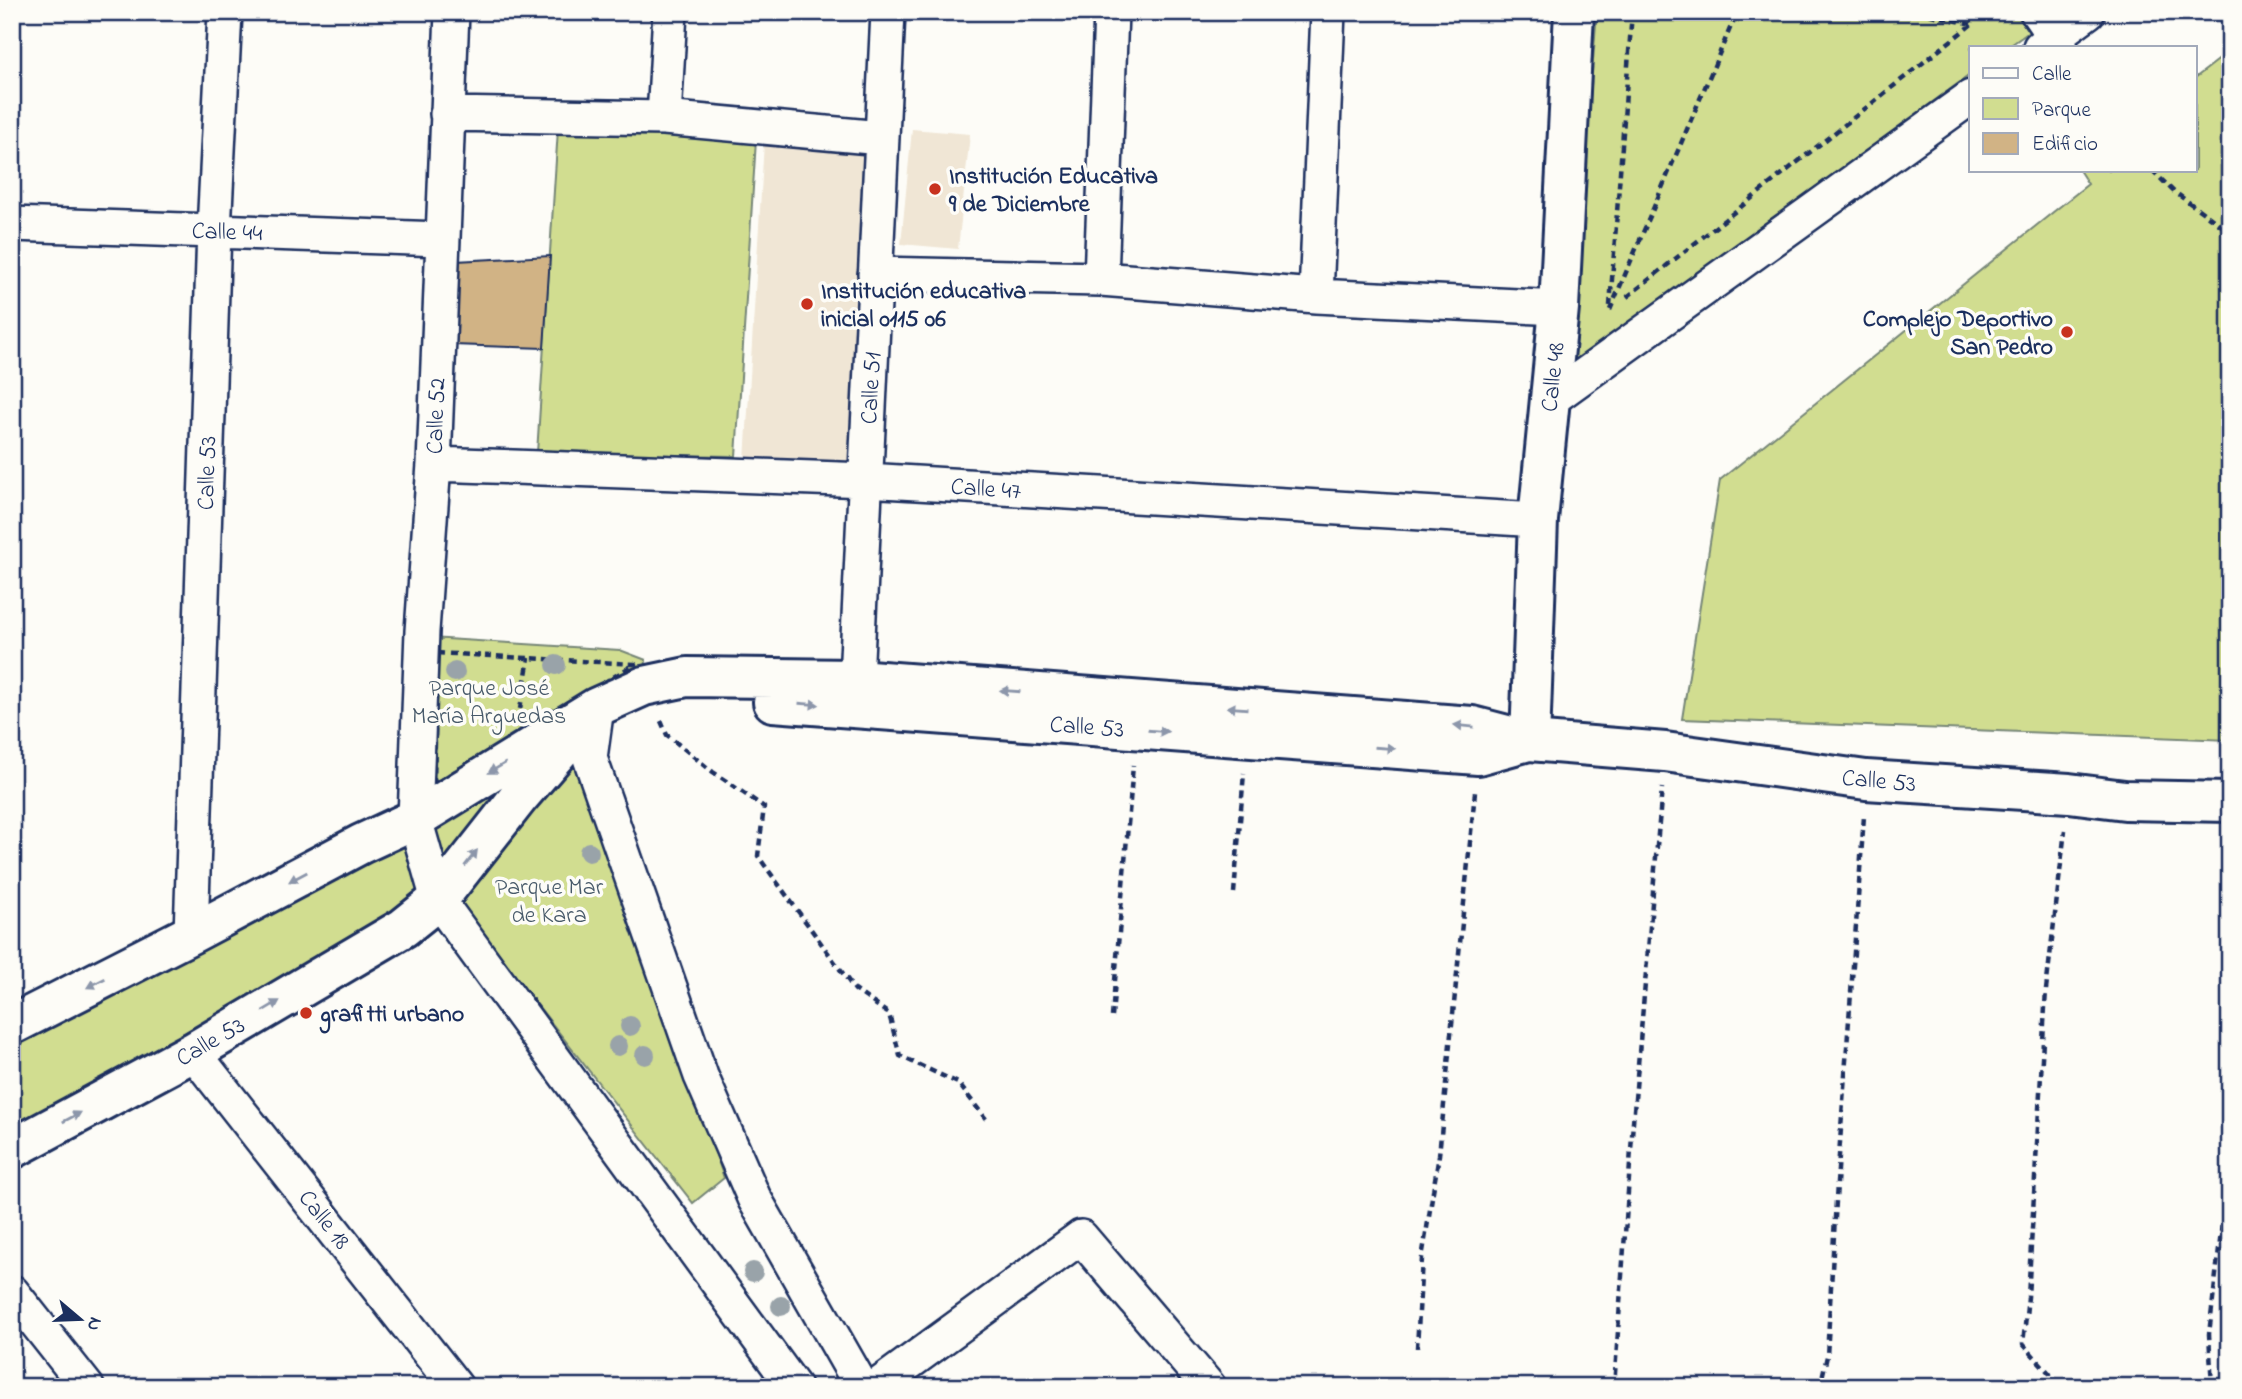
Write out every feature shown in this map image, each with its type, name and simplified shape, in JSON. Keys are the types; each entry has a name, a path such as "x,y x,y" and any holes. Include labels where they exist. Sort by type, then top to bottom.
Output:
{"street":[{"name":"Calle 53","path":"191,934 214,230 225,12"},
{"name":"Calle 52","path":"438,900 415,819 422,631 434,464 452,12"},
{"path":"664,118 670,12"},
{"name":"Calle 51","path":"856,679 888,12"},
{"path":"1101,279 1111,12"},
{"path":"1316,296 1328,12"},
{"name":"Calle 48","path":"1530,741 1538,520 1559,308 1574,12"},
{"path":"2048,36 2088,12"},
{"path":"1550,400 1969,98"},
{"path":"447,114 664,118 881,138"},
{"name":"Calle 44","path":"12,224 442,239"},
{"path":"875,274 1101,279 1316,296 1559,308"},
{"name":"Calle 47","path":"434,464 866,480 1538,520"},
{"name":"Calle 53","path":"12,1026 361,844 415,819 597,707 644,686 687,677 856,679 1472,726 1530,741 1665,752 1866,780 2069,793 2124,800 2230,802"},
{"name":"Calle 53","path":"644,686 696,696 1478,755 1530,741"},
{"name":"Calle 53","path":"12,1149 194,1052 403,928 438,900 519,797 597,707"},
{"path":"597,707 590,758 701,1076 754,1198 862,1387"},
{"path":"438,900 794,1387"},
{"name":"Calle 18","path":"194,1052 456,1387"},
{"path":"876,1387 1081,1237 1209,1387"},
{"path":"12,1292 87,1387"}],"path":[{"path":"1610,310 1632,12"},
{"path":"1610,310 1737,12"},
{"path":"1746,12 1755,12"},
{"path":"1918,12 1972,24"},
{"path":"1963,12 1972,24"},
{"path":"1610,310 1972,24"},
{"path":"2154,172 2172,191 2230,232"},
{"path":"437,653 635,664 515,736 434,784 437,653"},
{"path":"519,710 529,658"},
{"path":"644,686 667,735 713,772 764,807 758,856 855,990 889,1014 900,1056 958,1083 986,1119"},
{"path":"515,736 517,723"},
{"path":"1112,1017 1136,729"},
{"path":"1234,893 1247,738"},
{"path":"1614,1387 1633,1122 1665,752"},
{"path":"1820,1387 1827,1356 1866,780"},
{"path":"2050,1387 2050,1374 2023,1344 2046,990 2069,793"},
{"path":"1417,1348 1422,1258 1439,1155 1471,832"},
{"path":"2212,1387 2209,1334 2230,1156"}],"shaded area":[{"name":"Institución Educativa 9 de Diciembre","path":"912,129 970,134 958,249 901,244"},
{"name":"Institución educativa inicial 0115 06","path":"764,142 868,148 849,464 745,461"}],"green space":[{"path":"1597,12 2015,12 2029,32 2009,46 1969,46 1969,75 1568,367"},
{"name":"Complejo Deportivo San Pedro","path":"2230,51 2230,740 1682,719 1720,480 2088,184 2080,172 2196,172 2196,77"},
{"path":"558,129 756,140 736,456 537,453"},
{"name":"Parque José María Arguedas","path":"430,638 620,650 646,660 645,675 424,811"},
{"path":"560,740 440,875 436,824"},
{"name":"Parque Mar de Kara","path":"575,750 724,1178 693,1203 454,899"},
{"path":"409,840 428,897 12,1138 12,1037"}],"building":[{"path":"550,256 544,348 453,345 456,261"}],"place":[{"name":"Institución Educativa 9 de Diciembre","path":"935,189"},
{"name":"Institución educativa inicial 0115 06","path":"807,304"},
{"name":"Complejo Deportivo San Pedro","path":"2067,332"},
{"name":"grafitti urbano","path":"306,1013"}]}
